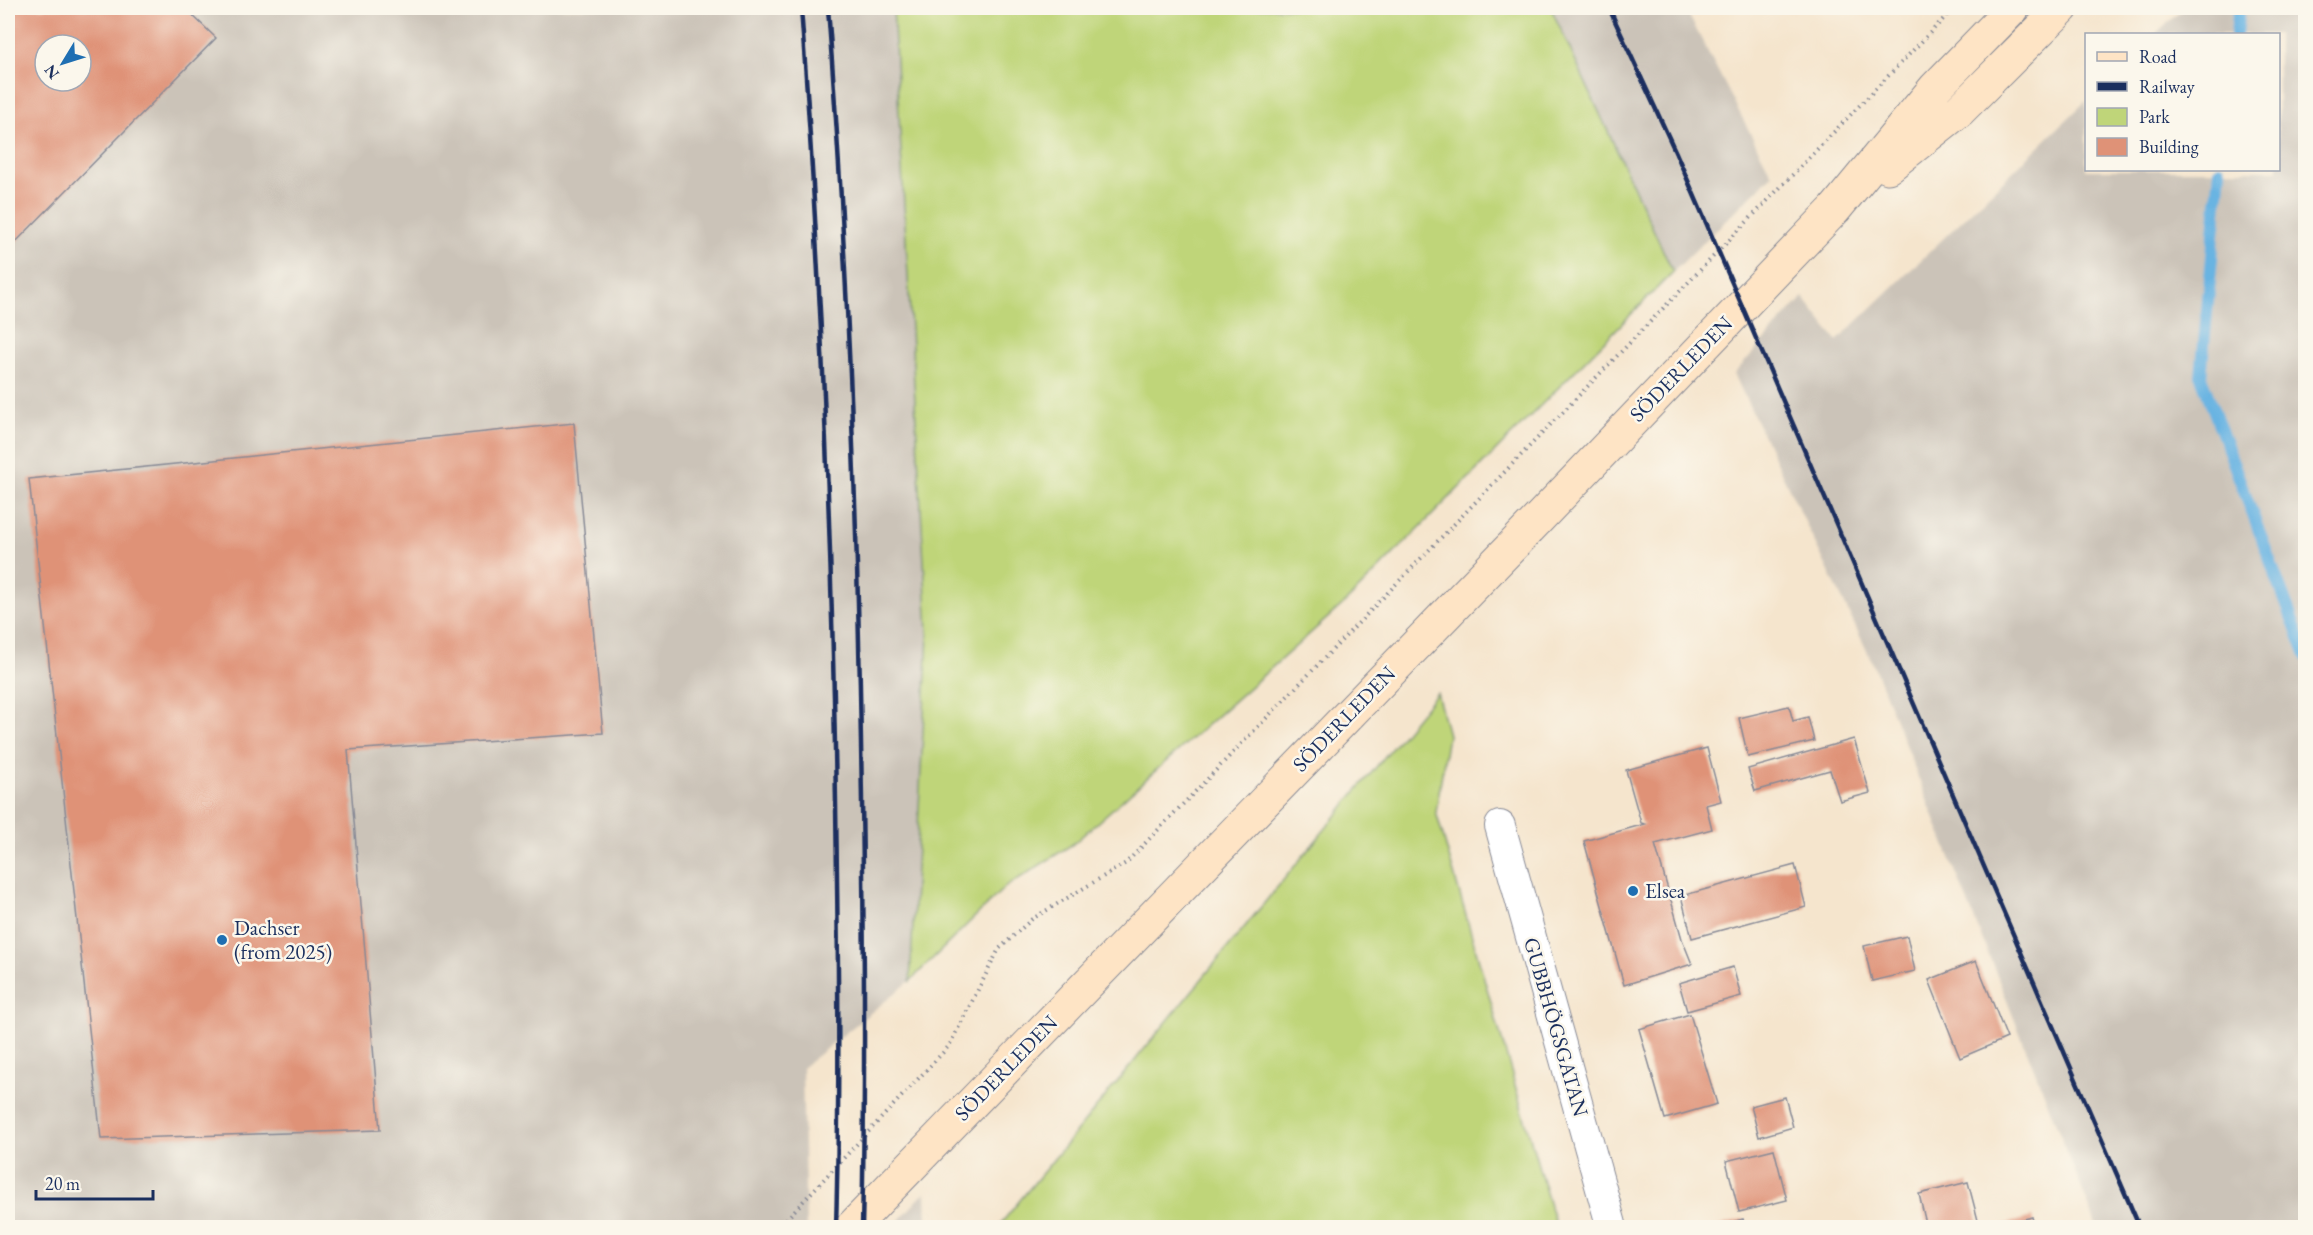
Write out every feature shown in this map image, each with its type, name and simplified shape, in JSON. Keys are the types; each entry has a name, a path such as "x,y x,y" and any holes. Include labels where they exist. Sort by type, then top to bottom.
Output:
{"street":[{"name":"SÖDERLEDEN","path":"851,1227 1519,539 1835,209 1935,88 2013,8"},
{"name":"SÖDERLEDEN","path":"1835,209 1960,110 2062,8"},
{"name":"GUBBHÖGSGATAN","path":"1500,826 1612,1227"}],"path":[{"path":"778,1227 949,1046 999,949 1032,919 1126,863 1954,8"}],"shaded area":[{"path":"8,8 893,8 928,634 910,981 802,1068 806,1227 8,1227"},
{"path":"1551,8 1685,8 1772,175 1673,272"},
{"path":"2184,8 2305,8 2305,1227 2097,1227 1871,659 1734,374 1803,297 1837,341 2085,102 2085,171 2280,171 2280,33 2156,33"},
{"path":"926,1191 927,1227 893,1227"}],"green space":[{"path":"893,8 1551,8 1673,272 1349,599 1073,844 1004,888 910,981 928,634"},
{"path":"1437,693 1448,735 1436,812 1556,1227 998,1227"}],"building":[{"path":"8,8 185,8 216,38 8,250"},
{"name":"Dachser (from 2025)","path":"574,423 603,733 348,750 380,1130 101,1139 29,479"},
{"path":"1789,706 1793,721 1808,717 1814,741 1748,757 1739,718"},
{"path":"1854,739 1870,793 1840,801 1830,770 1755,791 1748,769"},
{"path":"1707,748 1721,801 1706,805 1712,829 1655,844 1682,939 1692,964 1624,985 1584,841 1645,824 1641,823 1626,770"},
{"path":"1795,865 1806,907 1692,938 1681,896"},
{"path":"1907,936 1915,971 1872,981 1864,946"},
{"path":"1976,961 2007,1038 1960,1058 1929,980"},
{"path":"1733,967 1741,996 1687,1011 1679,983"},
{"path":"1690,1014 1717,1104 1665,1119 1639,1029"},
{"path":"1785,1097 1793,1127 1759,1137 1751,1106"},
{"path":"1774,1149 1787,1200 1739,1212 1726,1161"},
{"path":"1968,1182 1980,1228 1927,1228 1919,1194"},
{"path":"2032,1217 2035,1228 1994,1228 1994,1227"},
{"path":"1743,1219 1746,1228 1715,1227"}],"waterway":[{"path":"2236,33 2239,8"},
{"path":"2220,171 2201,377 2306,656"}],"railway":[{"path":"801,8 820,306 832,605 838,963 836,1228"},
{"path":"828,8 846,283 857,559 864,924 862,1228"},
{"path":"1609,8 1676,153 2140,1228"}],"place":[{"name":"Elsea","path":"1633,891"},
{"name":"Dachser (from 2025)","path":"222,940"}]}
